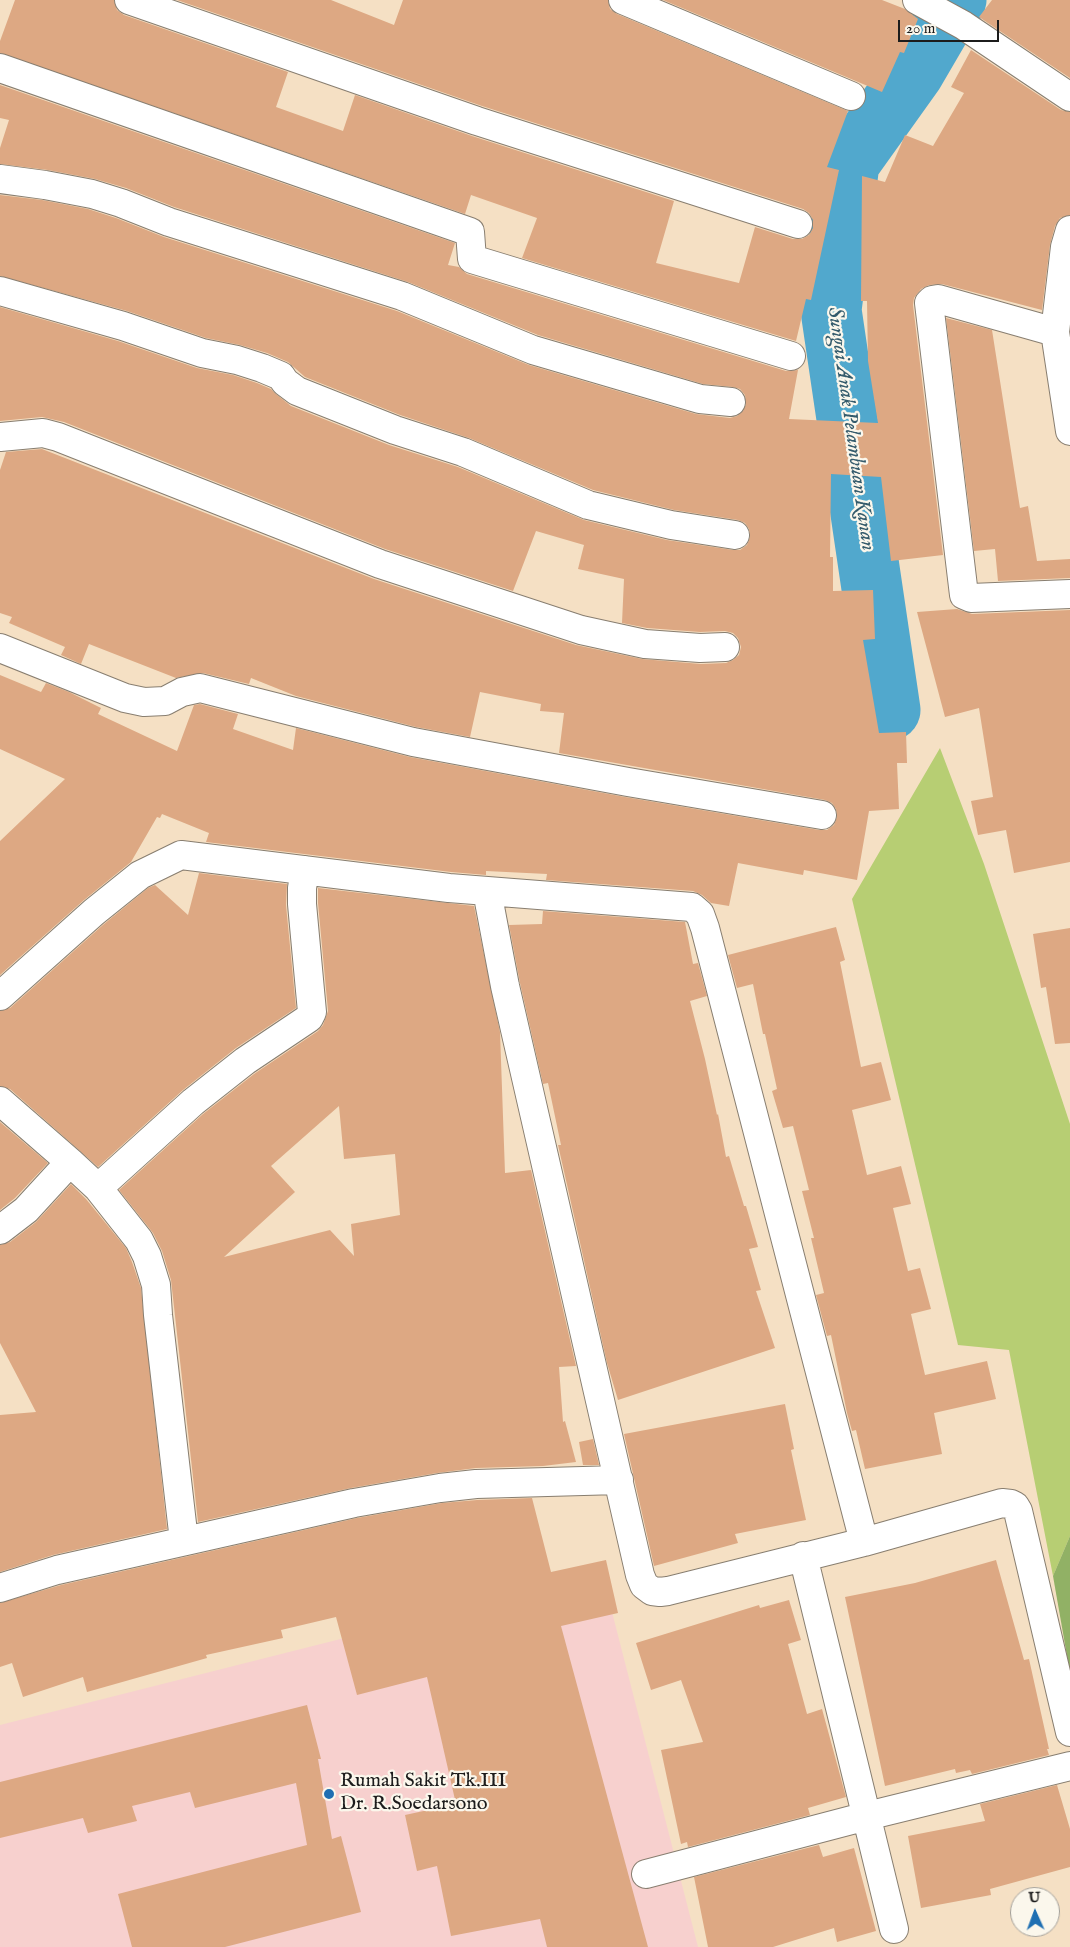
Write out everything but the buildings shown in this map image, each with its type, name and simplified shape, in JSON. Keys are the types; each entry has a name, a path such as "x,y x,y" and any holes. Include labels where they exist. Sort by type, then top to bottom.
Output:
{"street":[{"path":"129,0 477,121 798,224"},
{"path":"623,0 851,96"},
{"path":"923,3 963,25 1070,98"},
{"path":"0,68 470,232 472,258 791,356"},
{"path":"0,179 92,194 169,222 402,296 534,350 700,398 731,402"},
{"path":"1068,242 1055,332 1070,431"},
{"path":"0,291 123,326 202,354 237,360 262,368 281,376 285,382 298,391 395,430 463,452 588,505 671,526 735,535"},
{"path":"1055,332 938,299 932,300 929,303 964,595 971,598 1070,594"},
{"path":"0,437 44,433 58,437 380,564 581,630 646,644 700,648 725,647"},
{"path":"0,648 125,698 144,702 165,701 182,692 200,688 413,742 822,815"},
{"path":"0,996 94,912 140,875 181,855 487,891 692,907 700,914 864,1542"},
{"path":"98,1188 208,1090 245,1061 309,1018 312,1012 302,888 305,870"},
{"path":"487,891 505,986 640,1575 644,1585 652,1591 668,1591 864,1542 1002,1503 1015,1506 1020,1517 1070,1732"},
{"path":"0,1101 98,1188 139,1240 147,1256 156,1285 184,1541"},
{"path":"0,1230 26,1210 70,1162"},
{"path":"0,1588 57,1570 324,1508 440,1488 476,1484 619,1480"},
{"path":"803,1556 894,1930"},
{"path":"646,1874 867,1816 1070,1766"}],"shaded area":[{"name":"Rumah Sakit Tk.III Dr. R.Soedarsono","path":"602,1573 698,1947 0,1947 0,1725"}],"green space":[{"path":"940,748 984,864 1070,1124 1070,1536 1053,1576 1009,1350 958,1345 852,899"},
{"path":"1070,1536 1070,1673 1053,1576"}],"waterway":[{"name":"Sungai Anak Pelambuan Kanan","path":"890,710 831,310 849,163 914,72 956,0"}],"place":[{"name":"Rumah Sakit Tk.III Dr. R.Soedarsono","path":"329,1794"}]}
